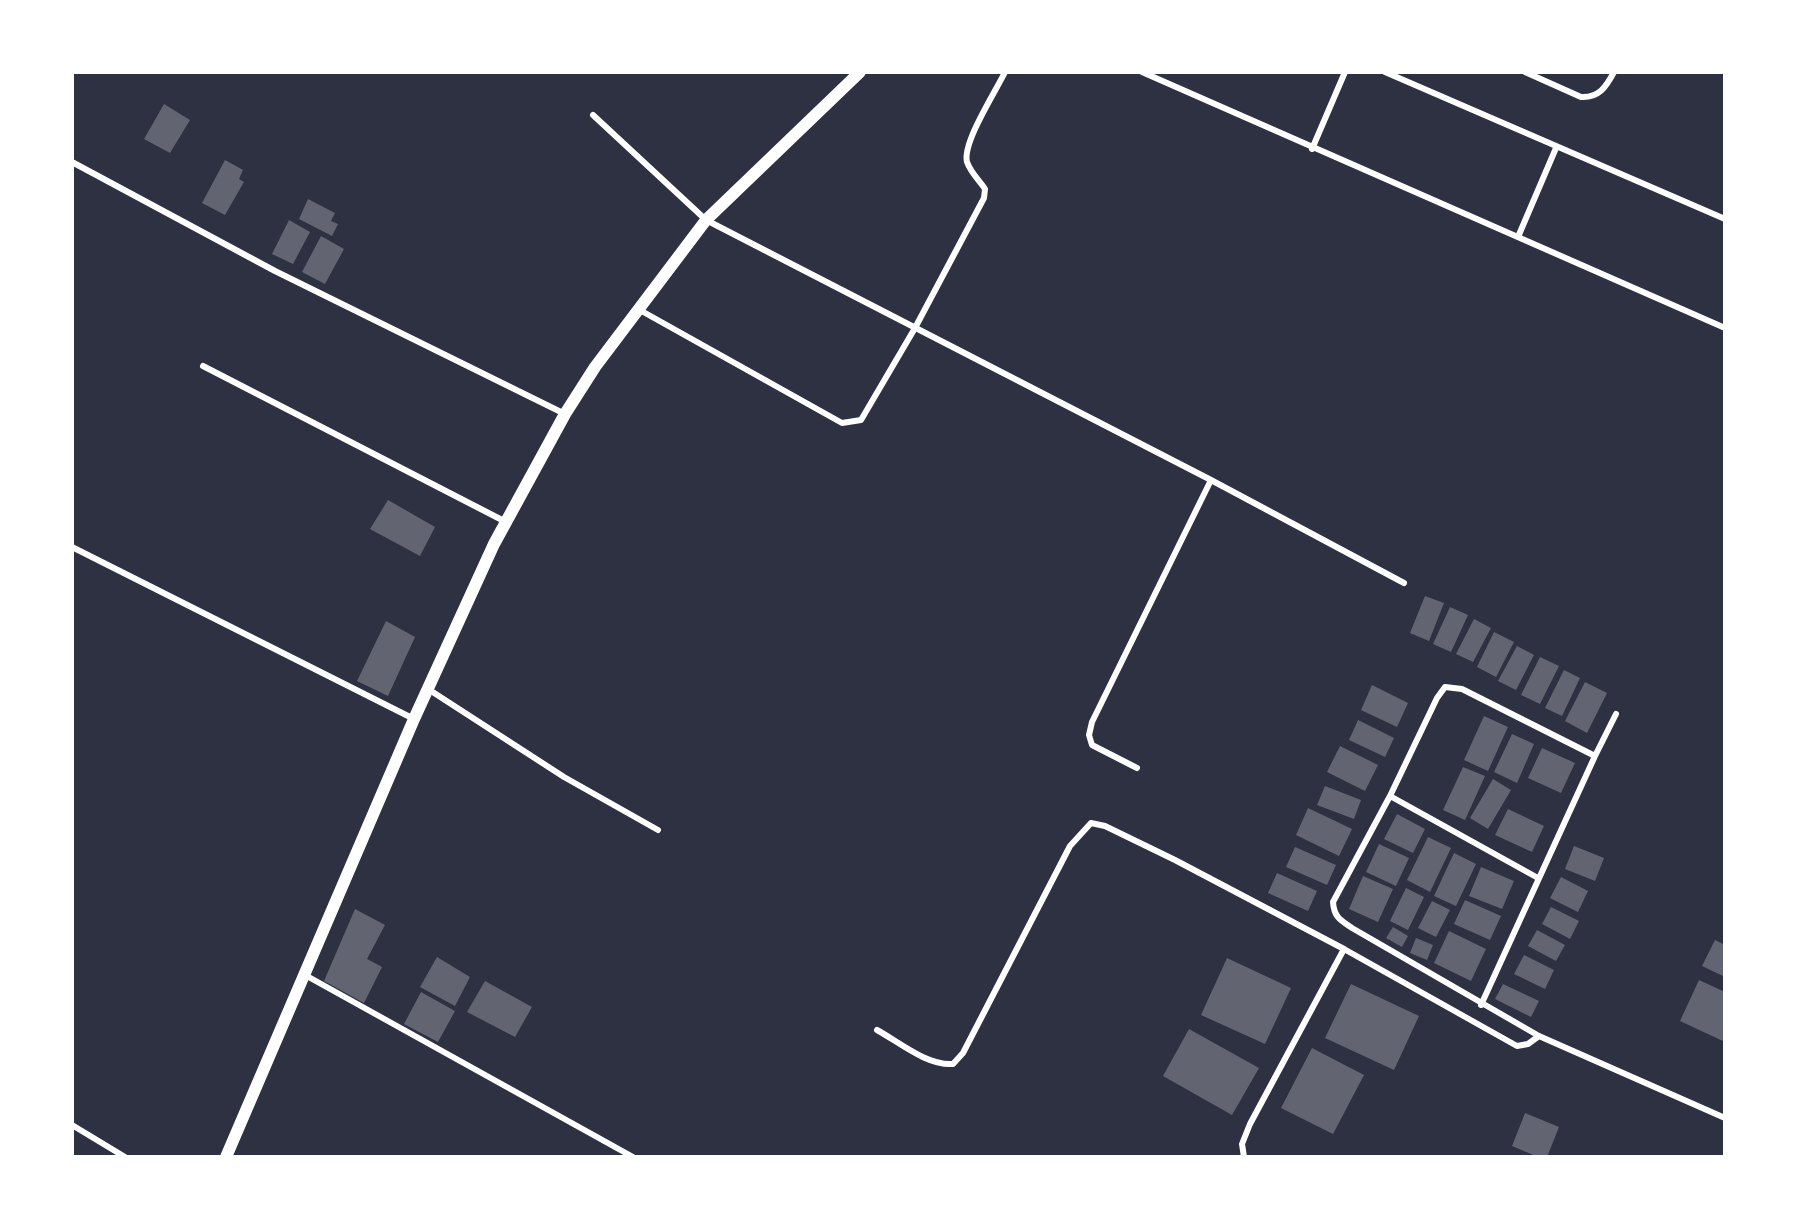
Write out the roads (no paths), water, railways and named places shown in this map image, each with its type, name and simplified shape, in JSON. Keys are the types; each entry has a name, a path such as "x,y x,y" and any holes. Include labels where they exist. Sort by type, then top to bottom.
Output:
{"main road":[{"path":"226,1157 414,718 506,522 565,414 595,367 706,220 860,72"}],"street":[{"path":"638,309 842,423 861,420 869,410 915,328 984,198 985,189 972,174 966,159 968,145 1005,72"},
{"path":"1142,72 1312,149 1725,328"},
{"path":"1312,149 1345,72"},
{"path":"1385,72 1556,148 1725,219"},
{"path":"1525,72 1588,98 1599,93 1614,72"},
{"path":"592,115 706,220 1211,480 1404,583"},
{"path":"1518,237 1556,148"},
{"path":"72,162 275,271 565,414"},
{"path":"203,366 506,522"},
{"path":"1137,768 1092,745 1089,735 1092,722 1211,480"},
{"path":"72,547 414,718"},
{"path":"1595,756 1462,689 1445,687 1437,698 1390,796 1333,902 1334,913 1337,918 1352,928 1481,1005 1539,1036 1725,1118"},
{"path":"428,688 564,777 658,830"},
{"path":"1481,1005 1616,714"},
{"path":"1390,796 1538,878"},
{"path":"878,1030 942,1065 953,1064 963,1053 1070,846 1091,823 1105,826 1344,949 1517,1046 1528,1044 1539,1036"},
{"path":"1244,1157 1242,1144 1250,1124 1344,949"},
{"path":"304,975 633,1157"},
{"path":"72,1125 125,1157"}]}
